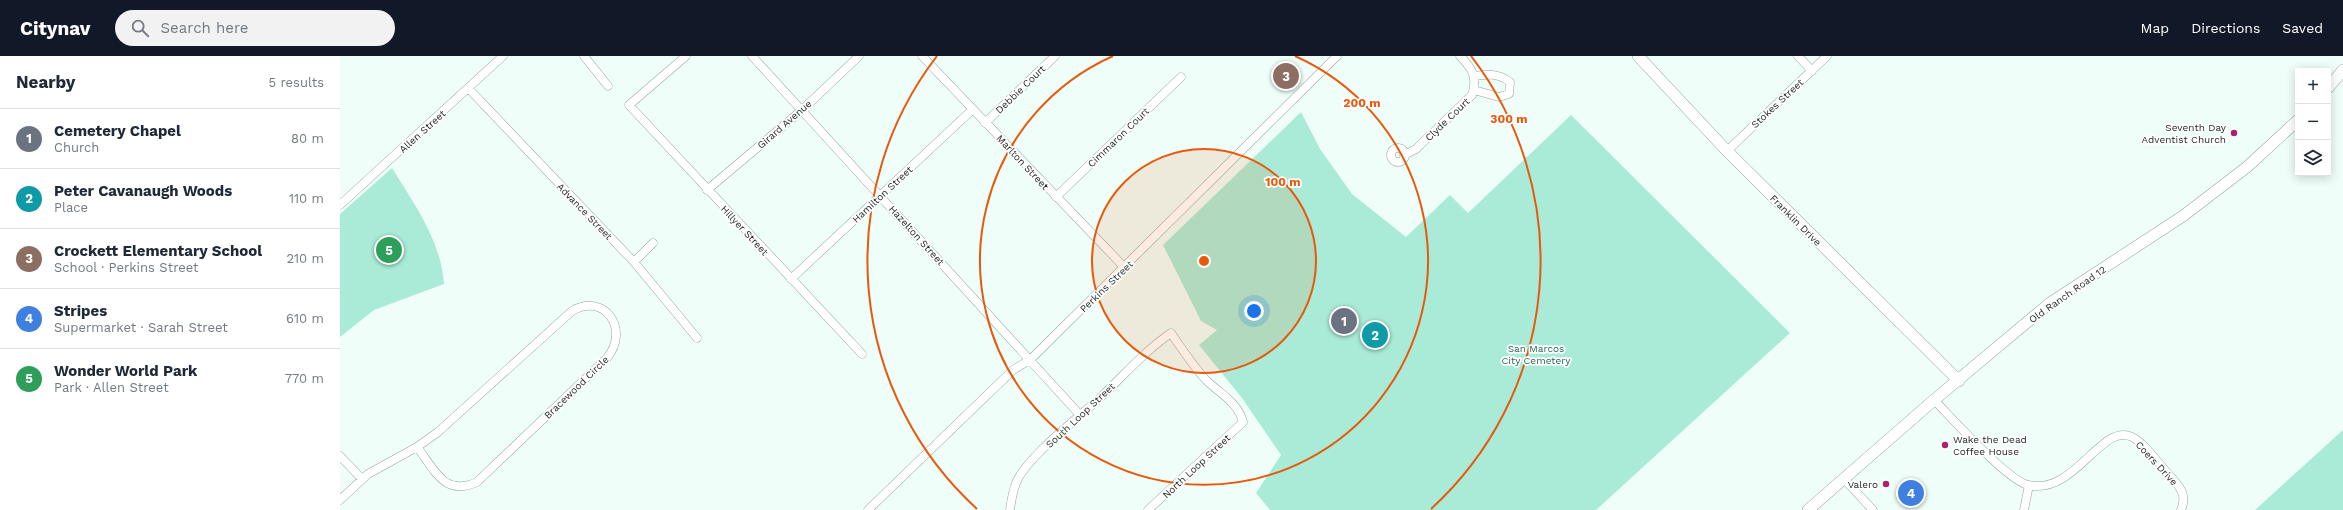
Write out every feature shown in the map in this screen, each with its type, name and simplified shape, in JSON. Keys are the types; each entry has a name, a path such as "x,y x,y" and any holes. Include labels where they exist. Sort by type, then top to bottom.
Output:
{"main road":[{"name":"Franklin Drive","path":"1638,56 1727,151 1959,381"},
{"path":"2331,84 2343,70"},
{"name":"Old Ranch Road 12","path":"1808,510 1934,400 1959,381 2050,303 2183,216 2247,167 2295,123"}],"street":[{"name":"Allen Street","path":"340,205 503,56"},
{"path":"584,56 608,86"},
{"name":"Hillyer Street","path":"686,56 628,105 862,354"},
{"name":"Hazelton Street","path":"752,56 1031,359 1080,416"},
{"name":"Girard Avenue","path":"707,190 802,110 859,56"},
{"name":"Marlton Street","path":"922,56 972,110 986,122 1125,268"},
{"name":"Debbie Court","path":"986,122 1055,56"},
{"name":"Perkins Street","path":"868,510 1013,370 1031,359 1125,268 1337,56"},
{"path":"1460,56 1470,66 1474,76 1490,74 1502,76 1510,82 1509,94 1499,97 1474,90"},
{"path":"1798,56 1812,71"},
{"name":"Stokes Street","path":"1727,151 1827,56"},
{"name":"Clyde Court","path":"1404,155 1416,149 1472,95 1474,90 1474,76"},
{"name":"Cimmaron Court","path":"1056,197 1181,77"},
{"name":"Advance Street","path":"468,88 634,262 697,338"},
{"name":"Hamilton Street","path":"791,279 972,110"},
{"path":"634,262 653,243"},
{"name":"Bracewood Circle","path":"340,500 362,479 384,464 417,447 442,429 572,311 580,307 593,307 604,312 614,321 617,331 616,342 607,358 477,482 458,487 446,484 417,447"},
{"name":"South Loop Street","path":"1010,510 1016,483 1033,458 1080,416 1137,360 1171,333 1207,381 1234,405 1243,422"},
{"path":"1934,400 2009,474 2030,485 2024,510"},
{"name":"North Loop Street","path":"1148,510 1243,422"},
{"name":"Coers Drive","path":"2030,485 2042,485 2062,479 2078,467 2105,441 2115,436 2125,435 2133,437 2179,486 2184,499 2181,510"},
{"path":"340,456 362,479"},
{"path":"1844,479 1873,510"}],"green space":[{"name":"San Marcos City Cemetery","path":"1301,112 1320,149 1352,194 1406,237 1450,195 1468,213 1571,115 1790,333 1596,510 1270,510 1256,493 1281,455 1242,398 1199,345 1217,330 1201,321 1163,245"},
{"path":"392,168 432,237 438,252 444,284 374,310 340,337 340,214"},
{"path":"2343,430 2343,510 2255,510"}],"place":[{"name":"Crockett Elementary School","path":"1286,76"},
{"name":"Seventh Day Adventist Church","path":"2234,133"},
{"name":"Wonder World Park","path":"389,250"},
{"name":"Cemetery Chapel","path":"1344,321"},
{"name":"Peter Cavanaugh Woods","path":"1375,335"},
{"name":"Wake the Dead Coffee House","path":"1945,445"},
{"name":"Valero","path":"1886,484"},
{"name":"Stripes","path":"1911,493"}]}
